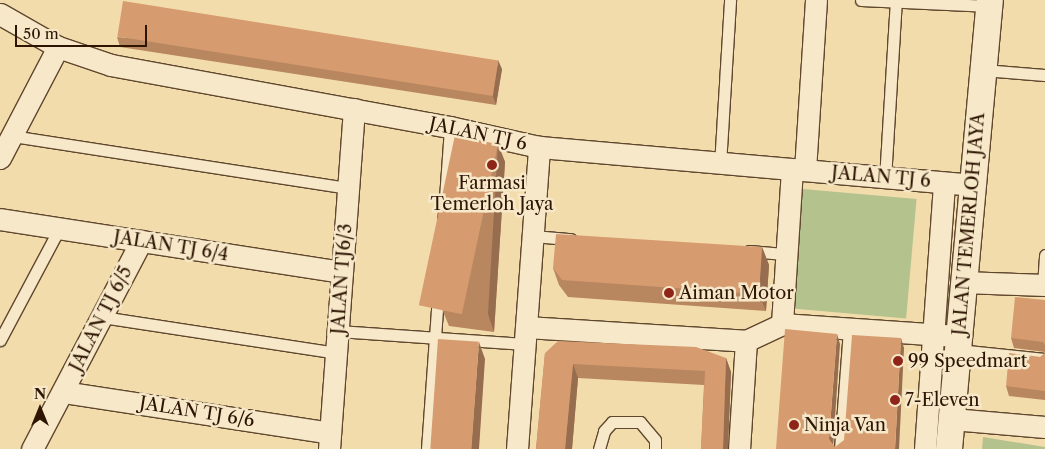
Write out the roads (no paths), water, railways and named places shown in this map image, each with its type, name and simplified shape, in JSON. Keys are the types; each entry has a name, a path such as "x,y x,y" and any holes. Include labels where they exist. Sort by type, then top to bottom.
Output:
{"street":[{"path":"782,324 786,254 799,170 816,0"},
{"name":"JALAN TEMERLOH JAYA","path":"948,449 952,419 950,340 962,282 990,3"},
{"name":"JALAN TJ 6","path":"0,14 58,47 112,65 450,127 539,147 720,165 972,185"},
{"path":"0,158 58,47"},
{"name":"JALAN TJ6/3","path":"330,441 354,109"},
{"path":"518,449 539,147"},
{"path":"925,449 950,340 944,183"},
{"name":"JALAN TJ 6/4","path":"0,219 342,272"},
{"name":"JALAN TJ 6/5","path":"32,449 141,241"},
{"path":"962,282 1044,285"},
{"path":"526,335 746,342 782,324 950,340"},
{"path":"739,449 746,342"},
{"name":"JALAN TJ 6/6","path":"63,392 330,441"},
{"path":"952,419 1045,427"}],"lane":[{"path":"720,165 730,0"},
{"path":"861,0 990,3"},
{"path":"885,179 896,1"},
{"path":"983,70 1045,75"},
{"path":"427,449 450,127"},
{"path":"12,136 348,188"},
{"path":"0,340 59,229"},
{"path":"533,236 582,239"},
{"path":"738,251 786,254"},
{"path":"1044,285 1045,256"},
{"path":"102,317 336,353"},
{"path":"840,449 849,329"},
{"path":"338,331 435,338 526,335"},
{"path":"950,340 1045,359"},
{"path":"599,449 604,431 612,422 640,422 655,440 655,449"}],"place":[{"name":"Farmasi Temerloh Jaya","path":"492,165"},
{"name":"Aiman Motor","path":"669,293"},
{"name":"99 Speedmart","path":"898,361"},
{"name":"7-Eleven","path":"895,400"},
{"name":"Ninja Van","path":"794,425"}]}
